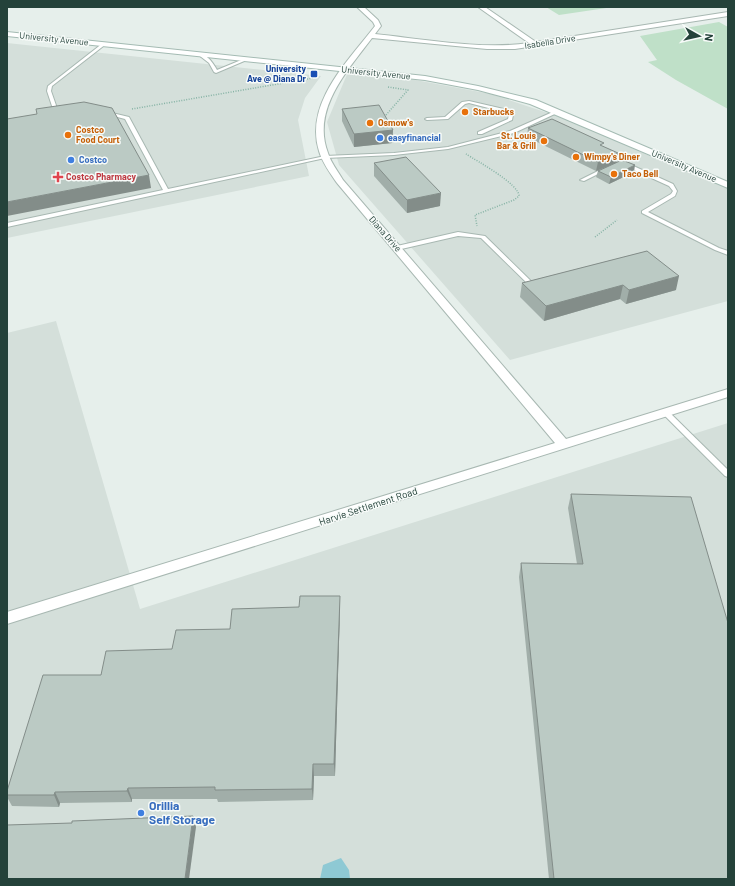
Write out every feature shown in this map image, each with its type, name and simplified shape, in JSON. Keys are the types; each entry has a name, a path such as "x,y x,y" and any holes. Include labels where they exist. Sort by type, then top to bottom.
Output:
{"street":[{"name":"Diana Drive","path":"360,7 378,23 371,36 346,70 326,102 322,117 320,136 325,157 340,181 562,443"},
{"path":"481,7 535,44"},
{"name":"Isabella Drive","path":"371,36 487,47 515,47 727,15"},
{"name":"University Avenue","path":"7,34 425,78 478,88 519,98 557,112 728,185"},
{"name":"Harvie Settlement Road","path":"7,618 562,443 728,393"}],"lane":[{"path":"58,114 49,91 50,86 104,44"},
{"path":"201,55 210,61 216,72 247,59"},
{"path":"427,119 446,118 464,103 471,102 506,111 511,115 510,120 506,123 480,133"},
{"path":"102,112 127,118 166,191"},
{"path":"7,225 325,157 394,154 459,146 512,132 557,112"},
{"path":"52,115 64,113"},
{"path":"621,164 671,185 674,188 673,195 644,212 717,249 728,253"},
{"path":"582,180 610,168"},
{"path":"397,248 453,235 483,237 532,284"},
{"path":"666,412 728,474"}],"path":[{"path":"113,115 125,110 301,81 314,77 317,74"},
{"path":"385,86 408,90 386,115"},
{"path":"459,146 466,155 513,185 519,193 519,196 514,200 475,216 478,224 471,235"},
{"path":"595,237 616,220"}],"shaded area":[{"path":"7,43 321,76 305,98 298,120 309,176 7,238"},
{"path":"348,72 410,79 491,94 569,120 670,165 728,188 728,301 510,360 339,165 327,122"},
{"path":"56,321 140,609 728,423 728,879 7,879 7,333"}],"green space":[{"path":"546,7 613,7 559,15"},
{"path":"719,22 728,27 728,109 676,80 648,62 657,60 640,36"}],"water":[{"path":"341,858 349,870 350,879 320,879 323,865"}],"building":[{"name":"Costco","path":"84,102 112,108 149,175 7,202 7,119 37,114 36,109"},
{"path":"379,105 393,130 354,134 342,109"},
{"path":"552,119 604,143 600,145 618,153 598,162 528,128"},
{"path":"406,157 441,193 407,200 374,163"},
{"path":"622,160 635,165 611,177 598,171"},
{"path":"647,251 679,276 629,290 623,285 546,306 522,283"},
{"path":"571,494 691,497 728,623 728,879 554,879 521,563 583,564"},
{"path":"300,596 340,596 334,764 313,764 312,789 215,790 215,787 128,788 127,791 55,792 54,795 7,795 43,675 101,675 106,651 172,649 176,630 230,629 232,609 299,607"},
{"path":"193,816 185,879 7,879 7,825"}],"place":[{"name":"University Ave @ Diana Dr","path":"314,74"},
{"name":"Starbucks","path":"465,112"},
{"name":"Osmow's","path":"370,123"},
{"name":"Costco Food Court","path":"68,135"},
{"name":"easyfinancial","path":"380,138"},
{"name":"St. Louis Bar & Grill","path":"544,141"},
{"name":"Wimpy's Diner","path":"576,157"},
{"name":"Costco","path":"71,160"},
{"name":"Taco Bell","path":"614,174"},
{"name":"Costco Pharmacy","path":"58,177"},
{"name":"Orillia Self Storage","path":"141,813"}]}
